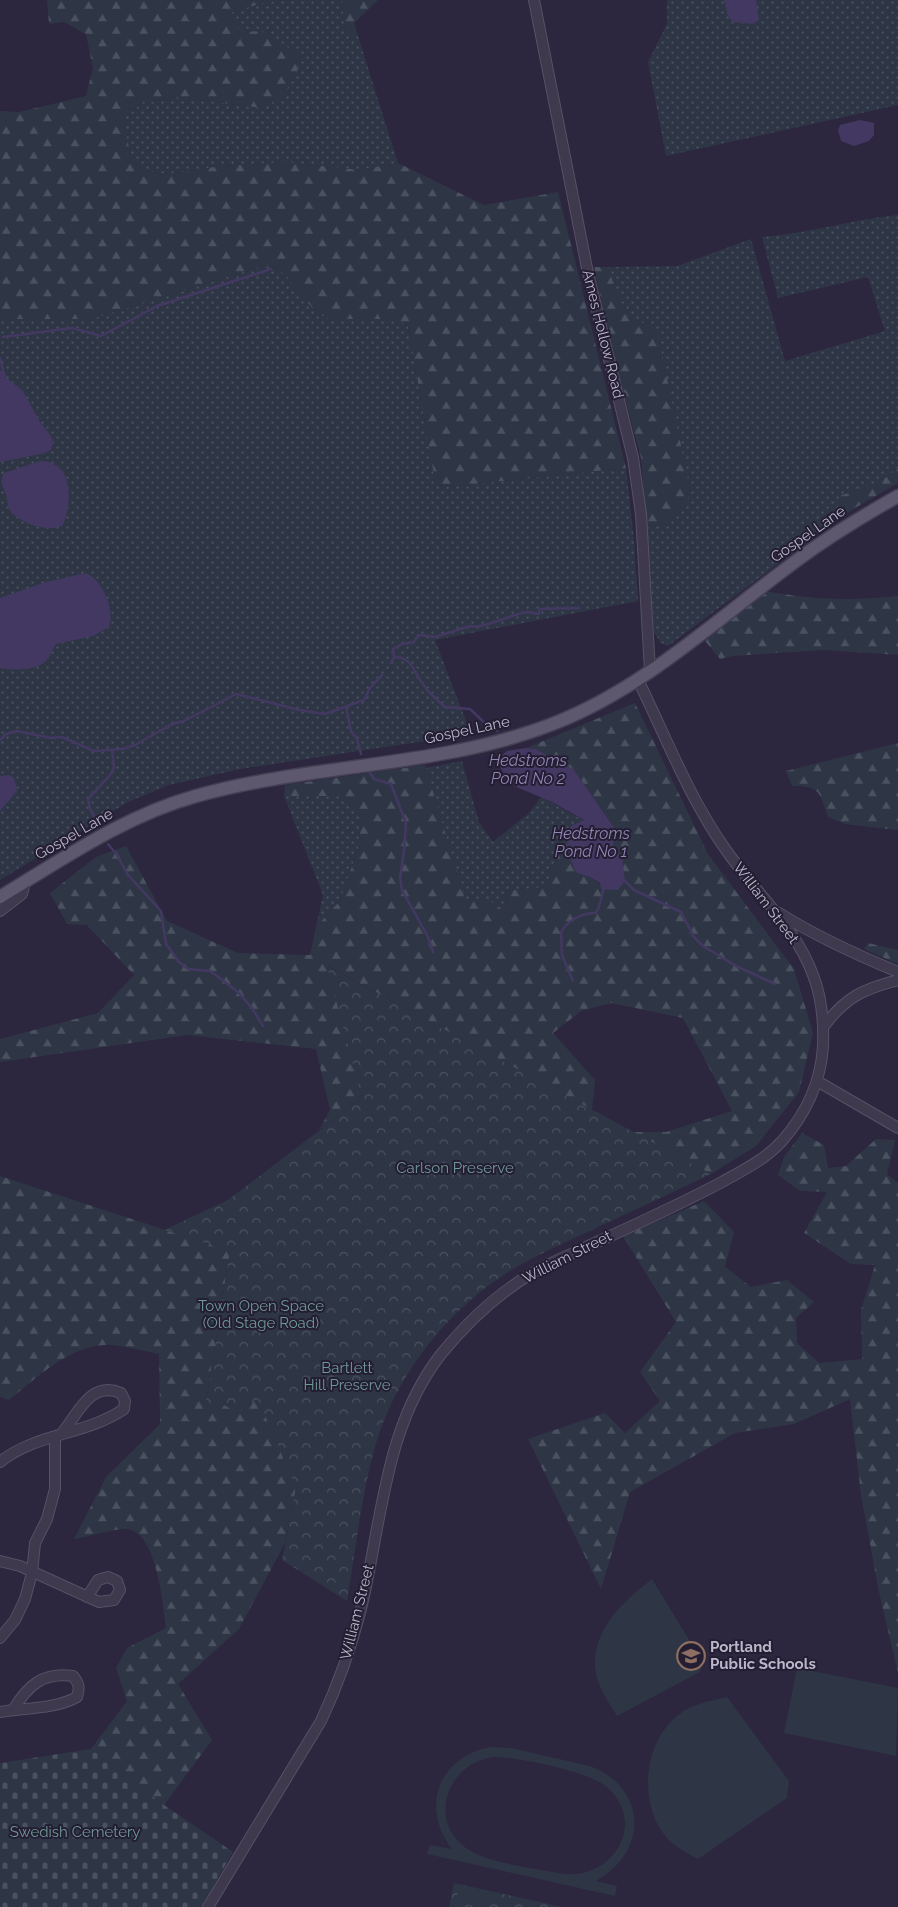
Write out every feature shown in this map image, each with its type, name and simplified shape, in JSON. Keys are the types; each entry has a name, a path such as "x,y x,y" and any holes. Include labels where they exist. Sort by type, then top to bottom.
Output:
{"main road":[{"name":"Gospel Lane","path":"0,897 127,822 186,799 259,782 452,751 510,738 554,723 584,710 638,680 825,540 898,496"}],"street":[{"name":"Ames Hollow Road","path":"534,0 588,273 633,458 640,514 650,671"},
{"name":"William Street","path":"208,1907 322,1721 335,1692 361,1607 381,1503 398,1437 412,1400 440,1355 473,1318 507,1289 539,1269 710,1188 747,1168 780,1144 802,1114 817,1081 822,1057 824,1026 821,996 812,971 794,937 726,850 690,788 638,680"},
{"path":"0,912 22,894 25,882"},
{"path":"774,910 808,932 898,972"},
{"path":"824,1026 839,1006 859,992 898,980"},
{"path":"817,1081 898,1128"},
{"path":"0,1462 32,1443 59,1435 119,1413 124,1409 125,1402 121,1392 113,1389 101,1390 83,1402 59,1435 54,1489 47,1519 35,1543 32,1573 25,1599 14,1620 4,1627 0,1638"},
{"path":"0,1561 20,1566 87,1597"},
{"path":"0,1712 68,1702 77,1697 79,1688 77,1681 73,1676 45,1676 20,1698 13,1710"}],"green space":[{"path":"47,0 288,0 266,2 232,12 240,32 261,31 300,55 297,73 282,97 262,108 176,97 141,104 123,118 130,152 141,171 170,174 220,166 286,162 360,170 398,163 484,205 558,192 626,468 445,487 435,481 408,325 393,319 330,319 316,313 285,274 269,264 91,319 0,319 0,111 19,112 86,96 93,68 86,34 64,22 49,24"},
{"path":"342,0 345,33 358,36 398,163 360,170 286,162 220,166 170,174 141,171 130,152 123,118 141,104 176,97 262,108 261,31 240,32 231,12 266,2"},
{"path":"342,0 378,0 354,23 358,36 345,33"},
{"path":"667,0 898,0 898,105 666,156 648,62 667,24"},
{"path":"898,215 898,469 874,485 839,496 843,515 668,646 661,643 654,632 647,527 669,524 634,319 619,300 608,267 677,266 751,239 785,361 885,331 868,277 778,298 762,237"},
{"path":"269,264 285,274 316,313 330,319 393,319 408,325 435,481 445,487 626,468 634,539 638,601 435,640 471,734 240,769 169,785 128,802 0,880 0,319 91,319"},
{"path":"594,267 608,267 619,298 624,306 636,318 657,330 691,494 669,524 647,527 641,458 614,357"},
{"path":"898,469 898,483 843,515 839,496 874,485"},
{"path":"765,591 831,599 898,596 898,655 824,650 733,656 720,659 705,641"},
{"path":"635,703 708,854 794,969 813,1033 799,1092 756,1146 711,1174 633,1132 666,1132 732,1111 683,1018 611,1003 581,1011 553,1033 595,1080 592,1110 328,966 362,1098 319,1130 330,1110 316,1049 187,1035 0,1062 0,1039 98,1013 134,975 87,925 67,924 50,893 96,857 126,846 167,921 238,953 310,955 316,927 340,901 358,849 362,817 344,796 284,796 285,785 425,765 465,899 495,903 507,914 506,891 546,887 565,833 574,869 577,873 590,877 600,884 613,850 615,829 574,770 536,749 526,748"},
{"path":"898,743 898,829 896,830 845,824 828,817 818,792 808,787 792,786 786,771"},
{"path":"462,761 479,822 493,842 529,813 541,797 585,821 571,826 565,833 546,887 506,891 507,914 495,903 465,900 426,768"},
{"path":"284,796 344,796 362,816 358,849 340,901 316,927 323,895"},
{"path":"868,943 898,950 898,964 864,949"},
{"name":"Carlson Preserve","path":"327,966 711,1174 555,1247 513,1269 490,1284 469,1302 431,1341 400,1387 378,1437 364,1498 347,1601 282,1560 296,1488 258,1399 236,1414 229,1407 221,1404 209,1406 205,1409 230,1251 164,1230 228,1200 362,1098"},
{"path":"802,1133 824,1145 828,1168 846,1166 876,1139 895,1140 887,1174 898,1183 898,1673 879,1592 861,1495 850,1399 794,1424 735,1433 630,1492 601,1589 528,1439 605,1413 625,1433 660,1401 640,1372 676,1322 623,1236 704,1201 734,1232 725,1267 751,1287 787,1280 814,1302 796,1318 797,1343 819,1363 862,1359 861,1310 875,1265 851,1264 804,1233 827,1192 800,1191 778,1175 784,1157"},
{"path":"0,1176 230,1251 207,1395 233,1410 258,1398 296,1488 285,1543 239,1629 178,1684 212,1740 164,1805 91,1749 127,1701 116,1668 127,1648 166,1628 157,1571 152,1556 145,1542 137,1533 127,1529 74,1539 106,1477 160,1424 159,1354 113,1345 84,1349 57,1363 9,1400 0,1397"},
{"path":"652,1579 702,1661 700,1672 617,1716 603,1693 596,1674 596,1653 599,1640 613,1616 631,1596"},
{"path":"797,1668 898,1688 896,1756 784,1733"},
{"path":"727,1697 789,1781 787,1798 698,1859 681,1850 670,1841 658,1824 648,1792 651,1758 657,1742 677,1716 694,1706"},
{"path":"490,1747 511,1748 590,1766 609,1776 623,1789 631,1804 634,1821 632,1838 625,1854 613,1869 596,1881 617,1886 615,1896 427,1854 430,1845 452,1849 442,1833 437,1817 436,1801 439,1786 458,1761 472,1753","holes":["493,1757 554,1766 587,1776 608,1788 620,1803 625,1819 624,1834 618,1849 607,1861 593,1870 576,1874 558,1873 489,1859 471,1851 457,1840 449,1826 446,1812 447,1797 453,1783 463,1771 476,1762"]},
{"name":"Swedish Cemetery","path":"91,1749 164,1805 233,1852 201,1907 0,1907 0,1763"},
{"path":"454,1883 562,1907 449,1907"},
{"path":"459,1887 488,1894 485,1907 456,1903"}],"water":[{"path":"724,0 756,0 759,20 753,24 733,22 728,16"},
{"path":"860,120 874,123 874,135 869,141 854,146 841,141 838,130 840,125"},
{"path":"0,369 4,376 23,391 40,422 51,436 53,442 51,450 45,453 0,462"},
{"path":"40,461 51,463 59,468 68,484 69,494 66,515 63,525 57,527 44,528 36,526 17,517 9,509 3,486 2,479 4,473"},
{"path":"86,573 98,582 106,596 110,612 109,627 93,636 56,644 48,659 36,667 0,668 0,598 46,582"},
{"path":"526,748 536,749 574,770 615,829 613,850 622,857 625,881 618,890 601,889 600,883 590,877 577,873 574,869 565,833 571,826 584,820 552,802 514,786 507,779 496,760 507,751"},
{"path":"9,775 14,778 17,791 0,811 0,776"}],"waterway":[{"path":"3,337 72,328 101,336 157,306 271,269"},
{"path":"0,358 5,378"},
{"path":"391,663 394,657 393,649 402,644 414,642 418,635 435,637 470,626 475,627 489,624 521,613 539,614 541,609 579,608"},
{"path":"394,657 410,663 427,690 445,707 470,709 487,725 497,731"},
{"path":"0,740 6,734 17,731 51,738 62,737 94,751 122,749 135,745 172,724 184,721 236,694 299,710 325,714 364,700 370,688 382,675"},
{"path":"346,707 351,731 357,739 361,754"},
{"path":"99,824 90,809 88,799 111,774 114,767 112,751"},
{"path":"369,771 374,779 391,784 406,823 400,878 402,890 428,937 433,952"},
{"path":"108,844 117,855 128,875 161,911 166,944 179,962 188,969 210,971 217,976 239,993 252,1008 263,1026"},
{"path":"624,880 634,890 681,912 694,937 703,946 736,966 775,984"},
{"path":"573,981 562,955 561,932 567,924 576,918 585,914 595,913 598,910 604,888"}],"place":[{"name":"Portland Public Schools","path":"691,1656"}],"water label":[{"name":"Hedstroms Pond No 2","path":"528,769"},
{"name":"Hedstroms Pond No 1","path":"591,842"}],"park label":[{"name":"Town Open Space (Old Stage Road)","path":"261,1314"},
{"name":"Bartlett Hill Preserve","path":"347,1376"}]}
